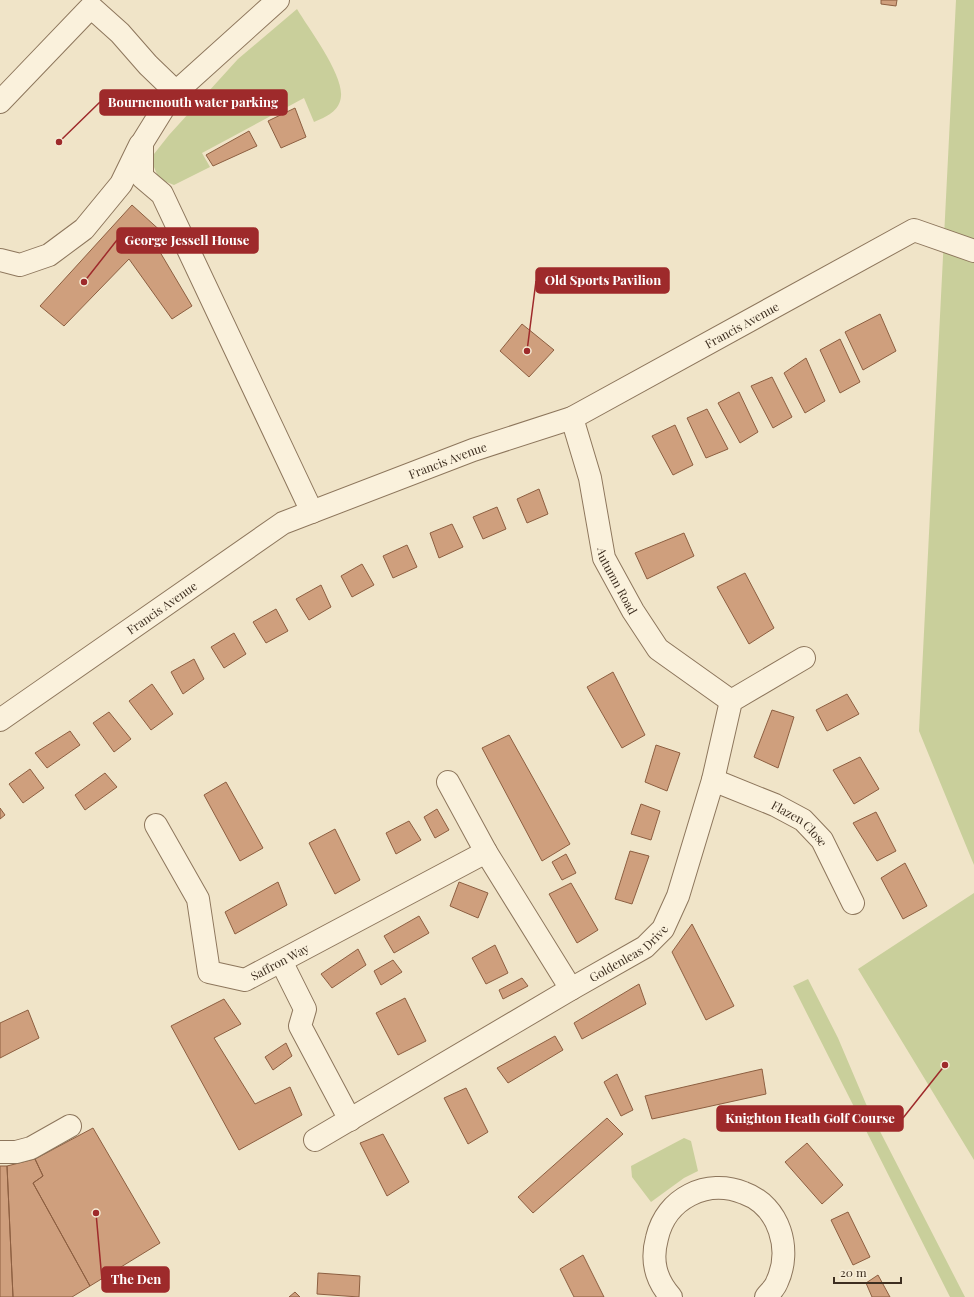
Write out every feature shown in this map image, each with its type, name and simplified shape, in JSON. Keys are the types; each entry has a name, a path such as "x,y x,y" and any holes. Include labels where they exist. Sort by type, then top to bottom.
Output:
{"street":[{"path":"0,260 20,265 49,255 84,229 121,184 142,143 168,101 176,92 278,0"},
{"path":"0,102 91,8 120,33 148,65 176,92"},
{"path":"142,143 142,177 162,194 312,512"},
{"name":"Francis Avenue","path":"0,720 283,523 473,450 572,418 914,230 974,251"},
{"name":"Autumn Road","path":"572,418 590,478 604,558 633,611 658,649 731,701"},
{"path":"731,701 804,658"},
{"name":"Goldenleas Drive","path":"315,1140 645,947 663,929 678,896 713,780 731,701"},
{"name":"Flazen Close","path":"713,780 775,805 803,820 822,840 854,903"},
{"path":"448,782 486,852 572,989"},
{"name":"Saffron Way","path":"156,825 198,899 208,972 245,980 486,852"},
{"path":"281,961 305,1009 300,1026 350,1120"},
{"path":"0,1152 16,1152 31,1148 70,1126"},
{"path":"671,1297 665,1290 656,1271 654,1251 659,1226 671,1209 685,1197 704,1189 726,1188 745,1193 764,1205 776,1222 783,1241 783,1267 778,1293"}],"green space":[{"path":"956,0 974,0 974,865 919,731"},
{"path":"297,9 337,76 341,96 335,110 328,116 314,122 304,98 202,153 210,167 174,185 159,179 154,167 154,154 169,135 238,59"},
{"path":"974,893 974,1160 858,969"},
{"path":"808,979 838,1038 866,1104 965,1297 950,1297 793,986"},
{"path":"684,1138 691,1141 698,1171 684,1178 651,1202 632,1177 631,1166"}],"building":[{"path":"881,0 897,0 896,6 881,4"},
{"path":"295,108 306,137 281,148 268,121"},
{"path":"249,131 257,146 213,166 206,155"},
{"path":"132,205 164,234 154,242 192,306 172,319 129,259 64,326 40,306"},
{"path":"880,314 896,351 863,370 845,332"},
{"path":"522,324 554,350 529,377 500,351"},
{"path":"840,339 860,382 840,393 820,350"},
{"path":"806,358 825,401 805,413 784,373"},
{"path":"772,377 792,417 773,428 751,386"},
{"path":"739,392 758,432 740,443 718,403"},
{"path":"707,409 728,449 706,458 687,418"},
{"path":"675,425 693,465 673,475 652,436"},
{"path":"539,489 548,514 527,523 517,499"},
{"path":"497,507 506,529 483,539 473,517"},
{"path":"452,524 463,547 439,558 430,533"},
{"path":"684,533 694,556 647,579 635,553"},
{"path":"407,545 417,567 393,578 383,556"},
{"path":"362,564 374,585 352,597 341,576"},
{"path":"745,573 774,628 749,644 717,587"},
{"path":"321,585 331,607 309,620 296,599"},
{"path":"276,609 288,631 266,643 253,622"},
{"path":"234,633 246,654 224,668 211,647"},
{"path":"194,659 204,679 183,694 171,672"},
{"path":"613,672 645,735 622,748 587,687"},
{"path":"152,684 173,714 151,730 129,701"},
{"path":"847,694 859,714 827,731 816,710"},
{"path":"772,710 794,717 778,768 754,757"},
{"path":"109,712 131,739 114,752 93,723"},
{"path":"70,731 80,745 47,768 35,753"},
{"path":"509,735 570,844 542,861 482,748"},
{"path":"656,745 680,753 667,791 645,782"},
{"path":"860,757 879,789 854,804 833,770"},
{"path":"30,769 44,788 23,803 9,784"},
{"path":"105,773 117,787 85,810 75,795"},
{"path":"226,782 263,848 240,861 204,795"},
{"path":"641,804 660,811 651,840 631,834"},
{"path":"0,808 5,815 0,819"},
{"path":"437,809 449,830 435,838 424,817"},
{"path":"876,812 896,851 877,861 853,823"},
{"path":"409,821 421,840 396,854 386,833"},
{"path":"335,829 360,880 335,894 309,843"},
{"path":"630,851 649,856 632,904 615,899"},
{"path":"566,854 576,873 562,880 552,862"},
{"path":"905,863 927,906 903,919 881,878"},
{"path":"278,882 287,905 235,934 225,912"},
{"path":"459,882 488,893 478,918 450,906"},
{"path":"571,883 598,930 577,943 549,894"},
{"path":"419,916 429,933 394,953 384,936"},
{"path":"692,924 734,1006 706,1020 672,952"},
{"path":"495,945 508,973 486,984 472,958"},
{"path":"358,949 366,965 332,988 321,974"},
{"path":"393,960 402,972 381,985 374,971"},
{"path":"522,978 528,986 503,999 499,990"},
{"path":"639,984 646,1004 582,1039 574,1023"},
{"path":"405,998 426,1041 398,1055 376,1013"},
{"path":"224,999 241,1024 214,1038 255,1104 290,1087 302,1115 239,1150 171,1026"},
{"path":"28,1010 39,1038 0,1058 0,1023"},
{"path":"555,1036 563,1050 508,1083 497,1068"},
{"path":"286,1043 292,1056 273,1070 265,1057"},
{"path":"762,1069 766,1094 652,1119 645,1096"},
{"path":"617,1074 633,1110 621,1116 604,1082"},
{"path":"466,1088 488,1132 468,1144 444,1098"},
{"path":"607,1118 623,1134 533,1213 518,1197"},
{"path":"93,1128 160,1243 90,1286 33,1183 43,1176 35,1159"},
{"path":"383,1134 409,1182 387,1196 360,1143"},
{"path":"807,1143 843,1185 822,1204 785,1162"},
{"path":"35,1159 43,1176 33,1183 90,1286 72,1297 13,1297 7,1166"},
{"path":"0,1166 7,1166 13,1297 0,1297"},
{"path":"848,1212 870,1257 853,1265 831,1220"},
{"path":"583,1255 604,1297 574,1297 560,1269"},
{"path":"318,1273 360,1276 359,1297 317,1294"},
{"path":"878,1275 890,1297 872,1297 866,1283"},
{"path":"295,1292 300,1297 289,1297"}],"place":[{"name":"Bournemouth water parking","path":"59,142"},
{"name":"George Jessell House","path":"84,282"},
{"name":"Old Sports Pavilion","path":"527,351"},
{"name":"Knighton Heath Golf Course","path":"945,1065"},
{"name":"The Den","path":"96,1213"}]}
